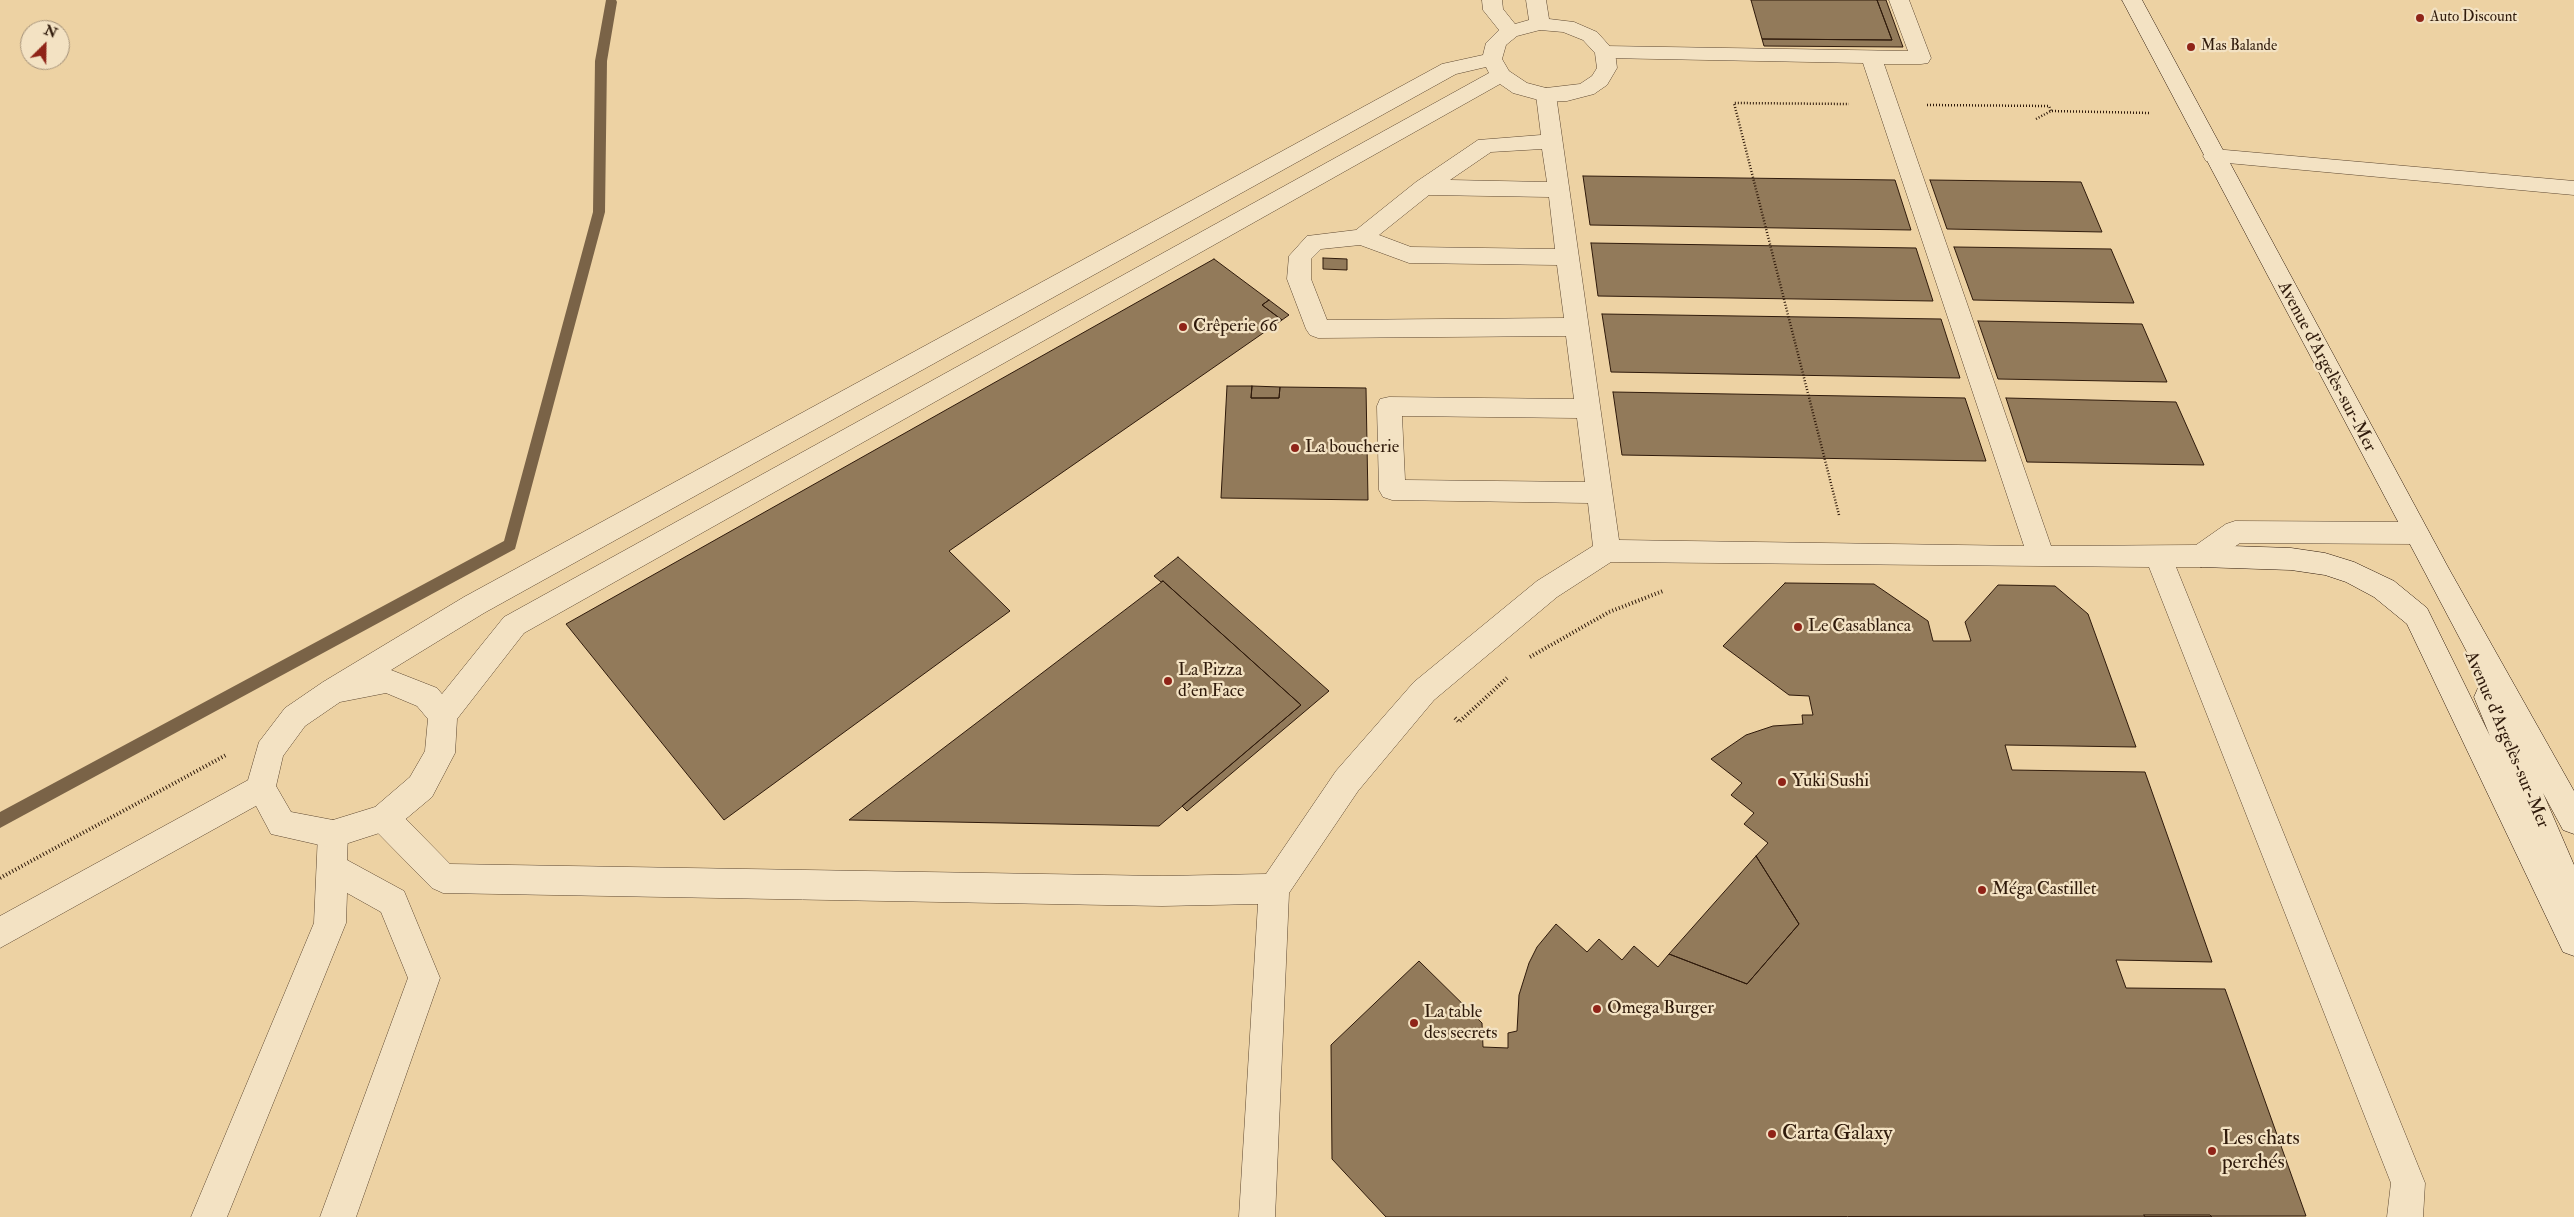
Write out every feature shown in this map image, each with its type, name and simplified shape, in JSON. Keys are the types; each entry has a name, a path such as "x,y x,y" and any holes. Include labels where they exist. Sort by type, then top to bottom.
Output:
{"street":[{"path":"1492,0 1493,10 1510,31"},
{"path":"1536,0 1540,24"},
{"path":"1606,60 1873,63 1921,58 1899,0"},
{"name":"Avenue d'Argelès-sur-Mer","path":"2132,0 2198,128 2439,578 2574,820"},
{"path":"1496,67 1496,43 1510,31 1540,24 1567,26 1590,36 1606,60"},
{"path":"1496,67 514,625 443,715 440,753 422,787 384,818 333,834 282,824 261,787 269,751 295,717 333,691 474,605 1449,69 1496,67 1520,88 1546,95 1567,94 1587,89 1600,80 1606,60"},
{"path":"1873,63 2041,557"},
{"path":"1546,95 1607,551"},
{"path":"1362,237 1424,187 1486,145 1552,141"},
{"path":"2214,156 2574,188"},
{"path":"1424,187 1559,190"},
{"path":"1568,257 1409,255 1362,237 1315,242 1300,256 1299,279 1318,329 1577,328"},
{"path":"1588,409 1389,406 1392,490 1599,493"},
{"path":"2200,556 2235,532 2415,533"},
{"path":"1257,1217 1274,889 1346,781 1424,691 1547,589 1607,551 2041,557 2200,556 2291,559 2325,564 2354,573 2384,589 2416,616 2574,941"},
{"path":"2158,557 2408,1183 2405,1217"},
{"name":"Avenue d'Argelès-sur-Mer","path":"2439,578 2574,903"},
{"path":"333,691 387,682 427,697 443,715"},
{"path":"0,933 261,787"},
{"path":"384,818 443,878 1152,891 1274,889"},
{"path":"209,1217 330,923 333,834"},
{"path":"332,868 393,902 424,978 338,1217"}],"path":[{"path":"1850,554 1734,103 2049,106 2051,111"},
{"path":"2036,119 2051,111 2152,112 2156,128 2198,128"},
{"path":"1527,660 1608,612 1669,589"},
{"path":"1424,691 1459,722 1513,672"},
{"path":"0,878 234,750"}],"building":[{"path":"1751,0 1877,0 1892,40 1762,39"},
{"path":"1877,0 1886,0 1903,47 1764,46 1762,39 1892,40"},
{"path":"1583,176 1895,180 1911,230 1590,225"},
{"path":"1930,180 2081,182 2102,232 1947,229"},
{"path":"1591,243 1916,248 1933,301 1598,296"},
{"path":"1954,247 2111,249 2134,303 1973,300"},
{"path":"1323,258 1347,259 1347,270 1323,269"},
{"path":"1214,259 1269,300 1262,305 1282,320 949,551 1010,611 724,820 566,624"},
{"path":"1269,300 1289,315 1282,320 1262,305"},
{"path":"1602,314 1941,319 1960,378 1611,372"},
{"path":"1978,321 2142,324 2167,382 1998,379"},
{"name":"La boucherie","path":"1227,386 1252,386 1251,398 1279,398 1280,387 1366,388 1368,500 1221,498"},
{"path":"1252,386 1280,387 1279,398 1251,398"},
{"path":"1613,392 1965,398 1986,461 1622,455"},
{"path":"2006,398 2176,402 2204,465 2027,462"},
{"path":"1178,557 1329,691 1187,811 1182,806 1301,705 1163,581 1161,582 1154,576"},
{"path":"1163,581 1301,705 1159,826 849,820"},
{"name":"Méga Castillet","path":"1785,583 1874,584 1928,621 1933,641 1971,641 1965,622 1998,585 2055,586 2088,614 2136,747 2005,745 2012,770 2145,772 2212,962 2116,960 2126,988 2225,989 2306,1216 1386,1217 1332,1159 1331,1045 1419,961 1482,1023 1483,1047 1508,1048 1508,1033 1517,1031 1519,995 1529,963 1537,947 1556,924 1587,952 1599,939 1622,960 1634,946 1658,967 1669,954 1747,984 1799,924 1756,856 1768,843 1744,824 1754,813 1731,795 1742,783 1711,759 1746,735 1773,726 1803,724 1802,715 1813,715 1809,696 1789,695 1723,646"},
{"path":"1756,856 1799,924 1747,984 1669,954"},
{"path":"2144,1215 2210,1215 2212,1217 2145,1217"}],"waterway":[{"path":"0,820 510,545 599,212 601,61 611,0"}],"place":[{"name":"Auto Discount","path":"2420,18"},
{"name":"Mas Balande","path":"2191,47"},
{"name":"Crêperie 66","path":"1183,327"},
{"name":"La boucherie","path":"1295,448"},
{"name":"Le Casablanca","path":"1798,627"},
{"name":"La Pizza d'en Face","path":"1168,681"},
{"name":"Yuki Sushi","path":"1782,782"},
{"name":"Méga Castillet","path":"1982,890"},
{"name":"Omega Burger","path":"1597,1009"},
{"name":"La table des secrets","path":"1414,1023"},
{"name":"Carta Galaxy","path":"1772,1134"},
{"name":"Les chats perchés","path":"2212,1151"}]}
